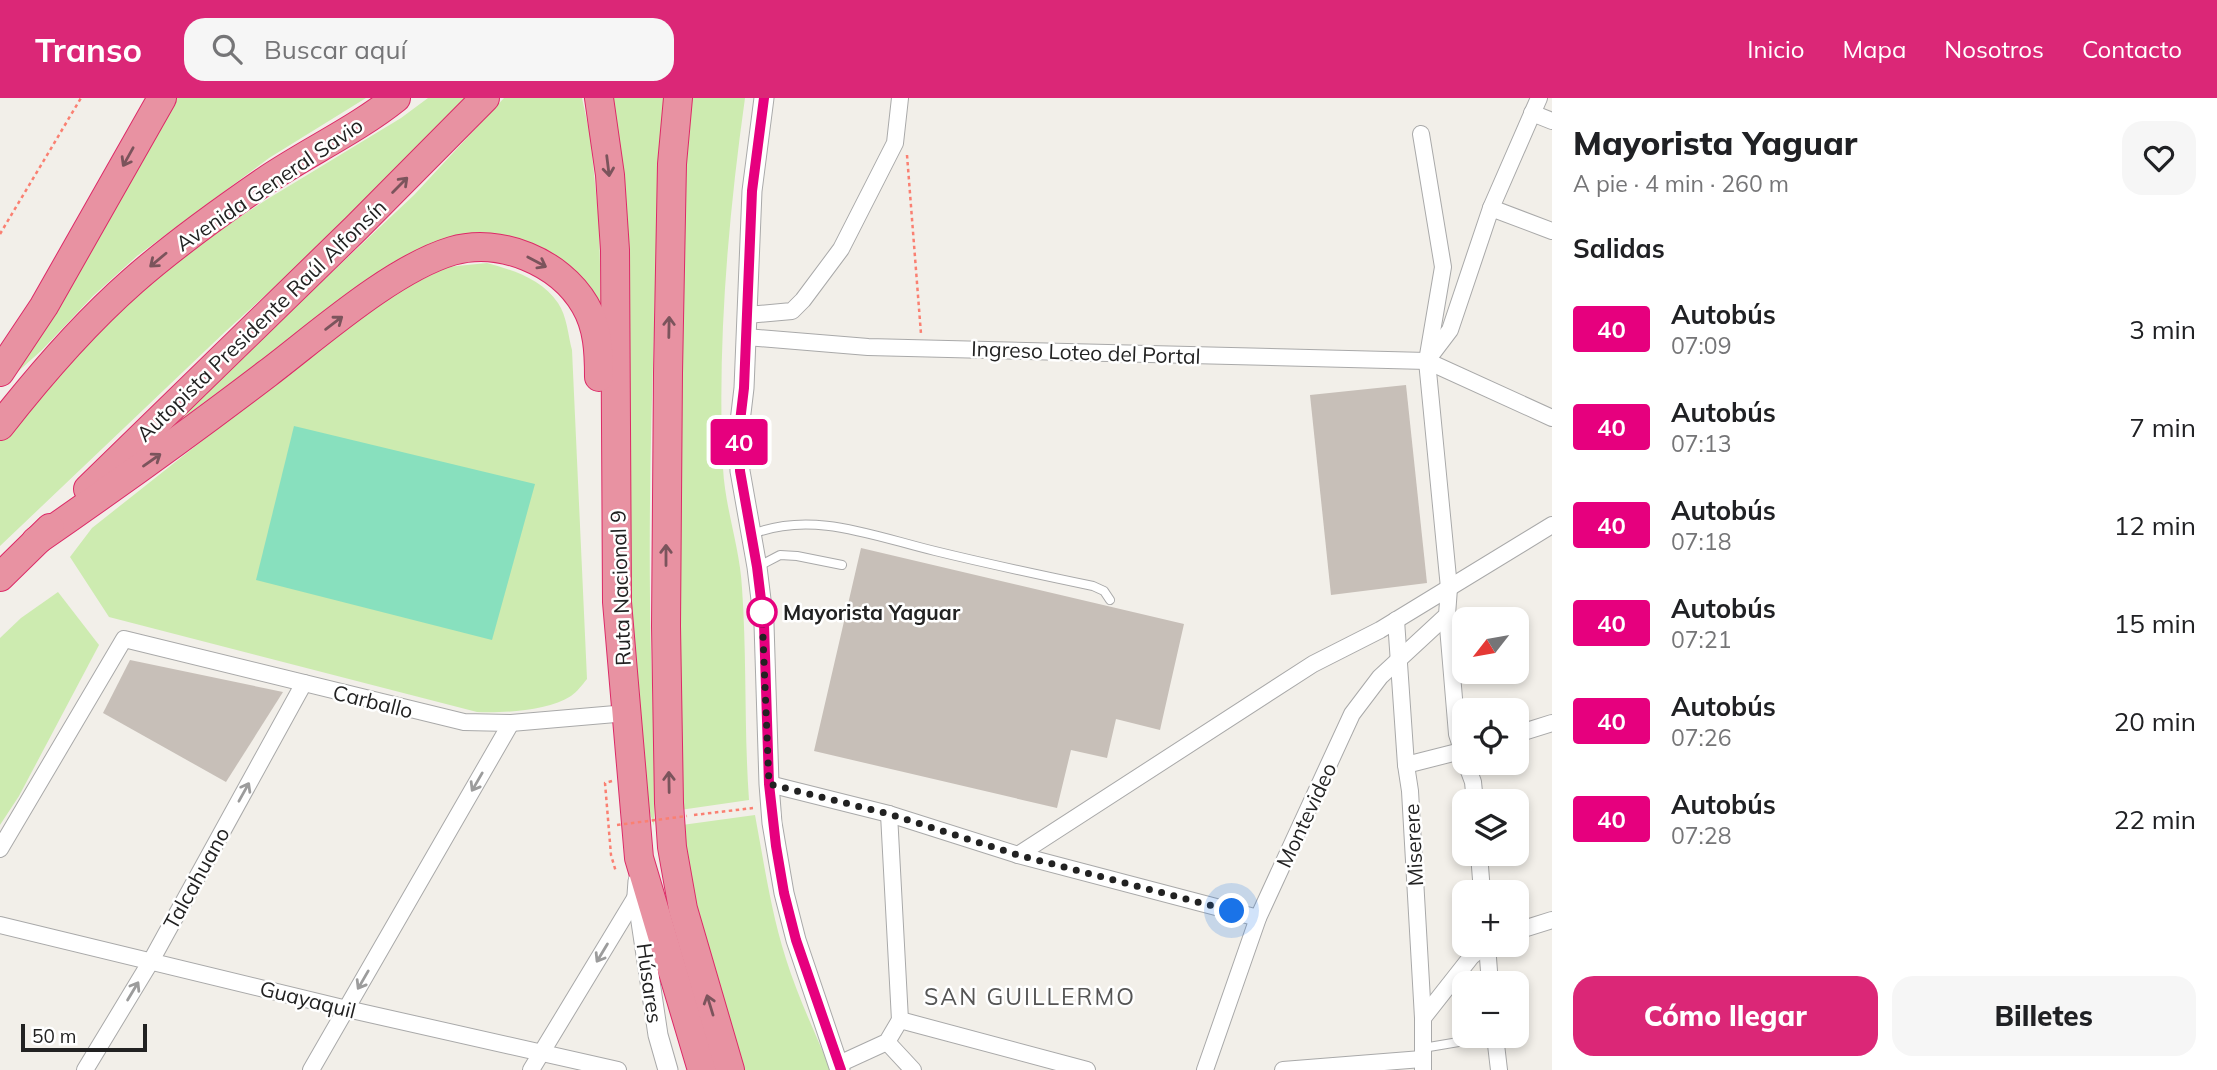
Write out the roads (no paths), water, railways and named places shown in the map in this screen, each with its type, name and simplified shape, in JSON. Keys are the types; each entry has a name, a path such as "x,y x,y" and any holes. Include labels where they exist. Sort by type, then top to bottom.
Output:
{"highway":[{"path":"0,372 44,306 162,98"},
{"name":"Avenida General Savio","path":"0,426 90,323 131,282 200,227 268,179 396,98"},
{"name":"Autopista Presidente Raúl Alfonsín","path":"36,541 356,229 485,98"},
{"name":"Ruta Nacional 9","path":"599,98 610,175 615,250 617,602 627,713 628,865 702,1070"},
{"path":"678,98 672,164 668,373 666,626 670,814 676,880 682,909 730,1070"},
{"path":"0,578 36,541 171,447 357,306 401,276 449,251 492,247 531,258 563,278 585,304 596,332 602,523 606,563 617,602"}],"street":[{"path":"764,98 752,191 744,388 739,430 740,471 764,624 772,823 784,893 814,998 840,1067 887,1042 900,1020 889,814"},
{"path":"747,315 792,311 841,249 895,143 900,98"},
{"path":"1427,361 1450,330 1490,208 1535,105 1552,121"},
{"path":"1422,134 1443,267 1427,361 1449,589 1447,615 1454,698"},
{"path":"1490,208 1552,232"},
{"name":"Ingreso Loteo del Portal","path":"746,337 868,347 1427,361"},
{"path":"1427,361 1552,418"},
{"path":"1018,855 1313,664 1396,620 1552,525"},
{"name":"Montevideo","path":"1205,1070 1258,918 1352,714 1380,677 1447,615"},
{"name":"Miserere","path":"1396,620 1410,791 1423,1059"},
{"name":"Carballo","path":"0,849 124,639 453,720 481,724 511,723 627,713"},
{"name":"Talcahuano","path":"85,1070 151,961 304,683"},
{"path":"311,1070 511,723"},
{"path":"1529,730 1552,723"},
{"path":"1406,765 1452,758"},
{"path":"769,784 889,814 1018,855 1258,918"},
{"name":"Húsares","path":"628,865 637,895 658,1035 668,1070"},
{"path":"531,1070 637,895"},
{"path":"1529,927 1552,920"},
{"name":"Guayaquil","path":"0,926 618,1070"},
{"path":"1423,1018 1471,957"},
{"path":"900,1020 1087,1070"},
{"path":"887,1042 913,1070"},
{"path":"1496,1048 1499,1070"},
{"path":"1283,1070 1423,1059"}],"lane":[{"path":"750,535 785,524 838,526 1093,586 1104,590 1110,600"},
{"path":"757,567 780,555 842,565"},
{"path":"1423,1059 1457,1048"}],"place":[{"name":"Mayorista Yaguar","path":"762,612"}],"district":[{"name":"SAN GUILLERMO","path":"1030,996"}]}
